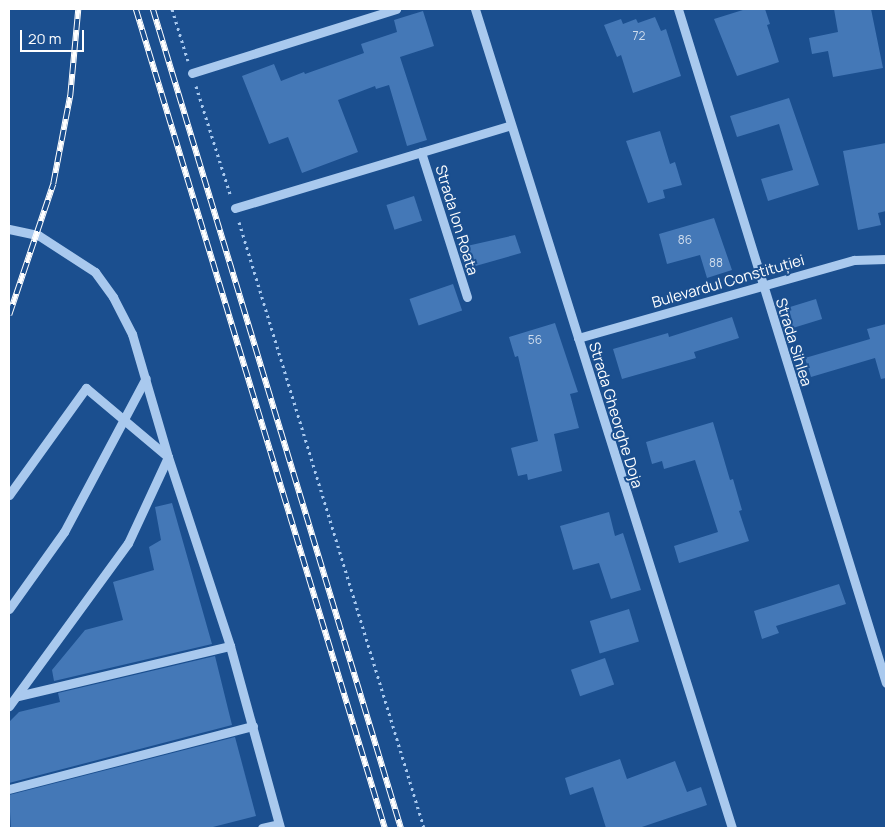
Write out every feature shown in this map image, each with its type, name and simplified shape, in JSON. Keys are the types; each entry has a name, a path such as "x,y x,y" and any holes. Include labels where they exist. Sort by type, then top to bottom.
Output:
{"street":[{"path":"192,73 396,9"},
{"name":"Strada Gheorghe Doja","path":"475,9 732,828"},
{"name":"Strada Sihlea","path":"678,9 886,683"},
{"path":"235,208 511,125"},
{"name":"Strada Ion Roata","path":"421,152 467,297"},
{"path":"9,229 38,236 95,272 113,297 132,334 168,457 230,646 280,826 262,828"},
{"name":"Bulevardul Constituției","path":"578,338 854,260 886,259"},
{"path":"9,609 64,532 146,378"},
{"path":"9,495 86,388 125,418 168,457"},
{"path":"9,706 128,542 168,457"},
{"path":"18,696 230,646"},
{"path":"9,789 252,726"}],"path":[{"path":"172,9 235,208 424,828"}],"building":[{"path":"746,9 765,9 770,24 767,25 779,62 737,76 714,19"},
{"path":"834,9 871,9 883,68 833,77 828,51 812,54 809,38 838,32"},
{"path":"423,11 434,46 400,57 427,140 407,146 389,85 376,89 375,86 338,100 358,152 302,173 288,137 269,144 242,76 274,64 281,81 364,53 361,44 397,32 394,20"},
{"path":"655,17 661,31 666,29 681,76 633,93 621,55 617,57 604,25 621,19 623,24 636,19 638,23"},
{"path":"789,98 819,185 768,201 761,179 793,170 779,124 737,137 730,116"},
{"path":"660,131 670,164 675,162 682,185 663,190 665,198 648,203 626,141"},
{"path":"886,143 886,211 878,213 881,225 858,230 843,151"},
{"path":"414,196 422,221 394,230 386,205"},
{"path":"714,218 732,270 707,278 700,255 667,264 659,234"},
{"path":"515,235 521,253 465,269 458,248"},
{"path":"453,284 462,310 419,325 410,299"},
{"path":"816,299 822,319 790,329 783,309"},
{"path":"732,317 739,338 694,352 696,358 622,379 613,349 668,333 669,337"},
{"path":"555,323 578,392 570,394 579,428 554,434 562,471 528,480 527,474 518,476 511,448 538,441 518,356 515,357 509,337"},
{"path":"886,324 886,378 881,379 875,358 811,377 805,358 870,339 867,329"},
{"path":"713,422 730,480 733,479 742,510 739,511 749,541 679,563 674,546 718,532 695,460 664,469 662,461 652,464 646,442"},
{"path":"172,503 212,644 54,681 52,670 85,630 123,620 113,582 154,570 149,547 161,540 155,507"},
{"path":"609,512 615,536 623,533 641,590 611,599 599,563 573,570 560,526"},
{"path":"839,584 846,604 776,626 779,633 762,639 754,611"},
{"path":"629,609 639,642 600,654 590,621"},
{"path":"215,656 232,725 9,783 9,722 19,712 60,702 58,693"},
{"path":"605,658 614,684 580,696 571,670"},
{"path":"235,737 256,816 209,828 11,828 9,795"},
{"path":"620,759 627,779 675,761 687,792 701,787 707,805 639,828 606,828 593,787 570,795 565,778"}],"railway":[{"path":"9,315 53,184 70,96 78,9"},
{"path":"136,9 385,828"},
{"path":"153,9 401,828"}]}
